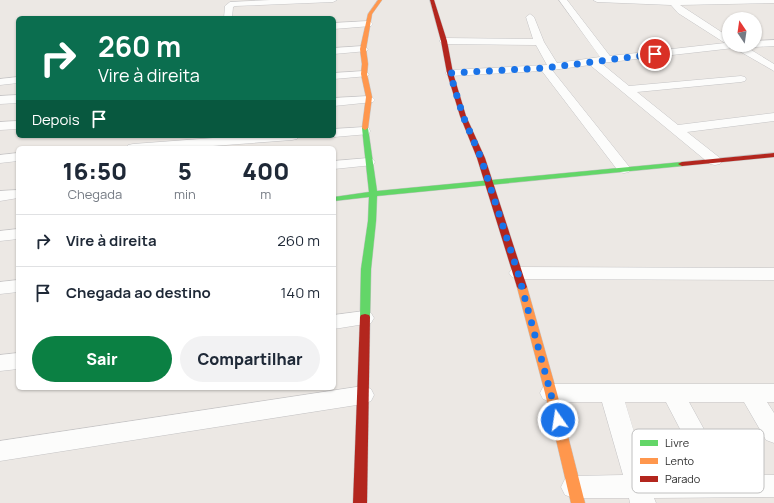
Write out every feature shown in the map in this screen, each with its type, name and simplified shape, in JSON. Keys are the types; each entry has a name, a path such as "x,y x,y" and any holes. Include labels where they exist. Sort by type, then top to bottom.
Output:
{"street":[{"path":"228,16 229,6 233,4 333,0"},
{"path":"360,503 366,269 373,195 364,130 369,100 364,74 365,64 363,49 370,14 380,0"},
{"path":"432,0 444,41 450,73 463,116 489,183 518,273 551,393 576,495 641,495 659,493"},
{"path":"563,0 607,59"},
{"path":"597,0 673,4 774,1"},
{"path":"673,4 681,11 722,37"},
{"path":"530,17 549,67 624,169"},
{"path":"336,26 368,24"},
{"path":"444,41 539,42"},
{"path":"762,44 774,43"},
{"path":"450,73 549,67 722,46"},
{"path":"336,51 363,49"},
{"path":"747,52 774,68"},
{"path":"594,62 715,161"},
{"path":"336,76 364,74"},
{"path":"628,89 742,79"},
{"path":"0,82 16,80"},
{"path":"0,100 16,99"},
{"path":"336,102 369,100"},
{"path":"677,129 774,117"},
{"path":"0,126 16,125"},
{"path":"336,133 364,130"},
{"path":"160,146 266,138"},
{"path":"336,199 407,190 774,155"},
{"path":"0,159 16,157"},
{"path":"336,165 368,162"},
{"path":"0,196 16,194"},
{"path":"0,236 16,234"},
{"path":"518,273 774,274"},
{"path":"0,288 16,286"},
{"path":"336,322 364,318"},
{"path":"0,364 16,361"},
{"path":"551,393 774,393"},
{"path":"611,393 632,464"},
{"path":"673,393 692,429"},
{"path":"750,393 774,433"},
{"path":"0,451 363,395"}],"traffic: fast":[{"path":"365,128 373,190 372,221 366,269 365,317"},
{"path":"336,199 407,190 682,164"}],"traffic: slow":[{"path":"365,128 369,97 364,74 365,64 363,49 370,14 380,0"},
{"path":"522,287 551,393 578,503"}],"traffic: jam":[{"path":"432,0 444,41 450,73 463,116 481,158 522,287"},
{"path":"682,164 774,155"},
{"path":"360,503 365,317"}],"route":[{"path":"558,420 518,273 481,158 463,116 450,73 545,68 655,54"}]}
